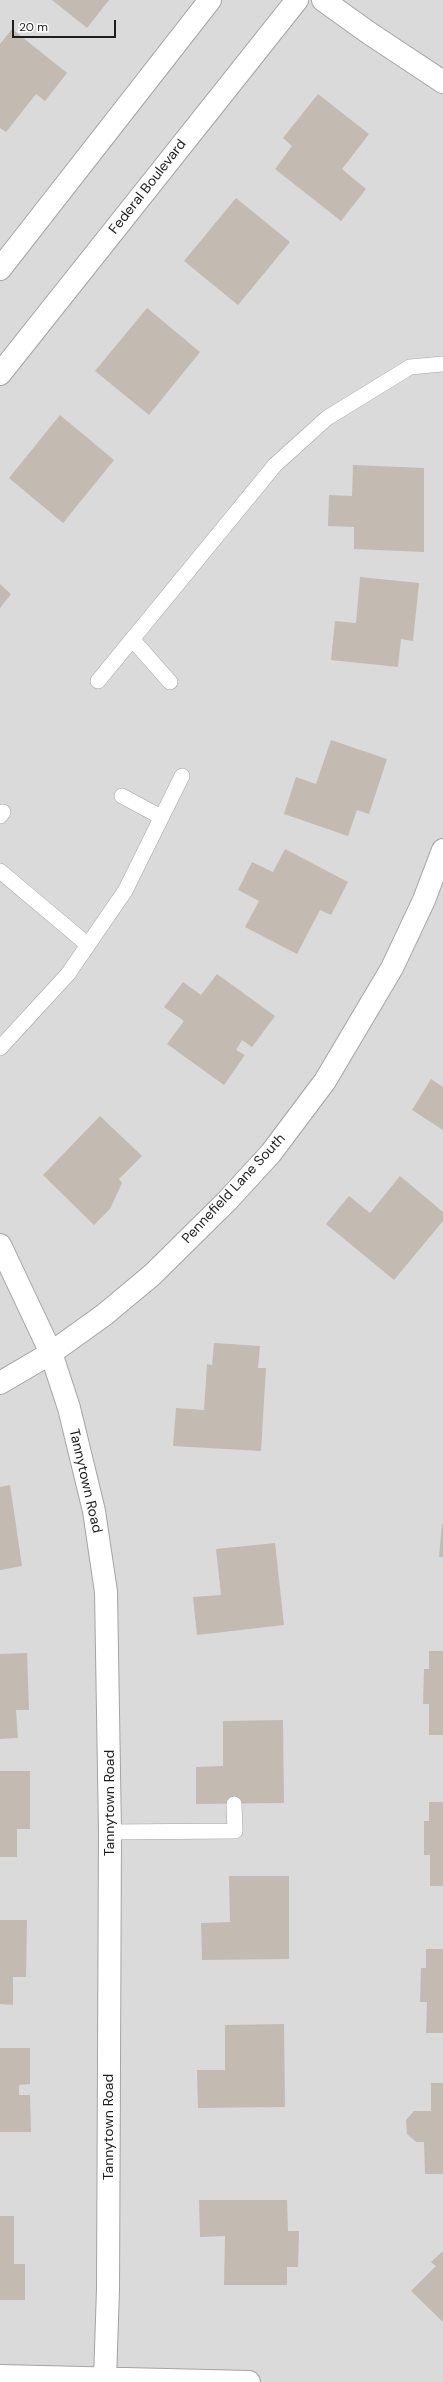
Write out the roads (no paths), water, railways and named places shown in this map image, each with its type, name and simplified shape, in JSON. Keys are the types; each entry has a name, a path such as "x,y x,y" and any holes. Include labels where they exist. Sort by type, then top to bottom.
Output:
{"street":[{"path":"0,269 210,0"},
{"name":"Federal Boulevard","path":"0,374 297,0"},
{"path":"323,0 369,33 443,82"},
{"name":"Pennefield Lane South","path":"0,1383 51,1353 104,1315 152,1275 271,1153 325,1081 392,968 424,900 443,850"},
{"name":"Tannytown Road","path":"0,1245 51,1353 68,1408 94,1511 106,1592 110,1832 108,2281 105,2379"},
{"path":"0,2376 249,2382"}],"lane":[{"path":"98,681 275,465 327,418 410,367 443,364"},
{"path":"132,640 170,682"},
{"path":"0,1048 68,974 125,891 182,776"},
{"path":"122,796 161,817"},
{"path":"0,871 88,945"},
{"path":"110,1832 235,1831 234,1804"}]}
